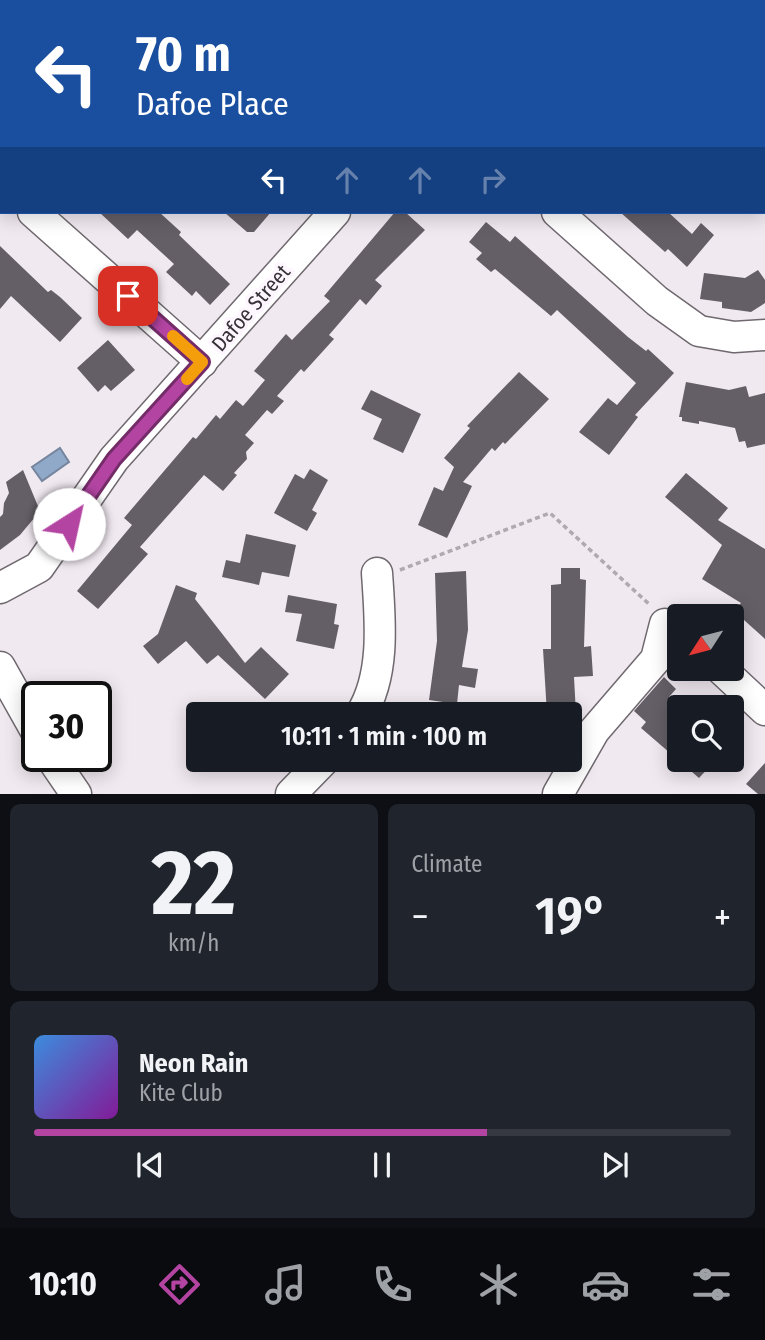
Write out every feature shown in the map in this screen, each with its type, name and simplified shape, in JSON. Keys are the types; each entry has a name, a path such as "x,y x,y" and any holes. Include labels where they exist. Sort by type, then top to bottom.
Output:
{"street":[{"path":"35,214 202,362"},
{"name":"Dafoe Street","path":"0,588 40,567 114,459 333,214"},
{"path":"559,214 657,301 699,331 734,337 765,335"},
{"path":"369,702 380,636 377,573"},
{"path":"558,794 594,731 656,659 667,638"},
{"path":"0,667 21,704"},
{"path":"734,681 765,710"},
{"path":"61,772 76,794"},
{"path":"291,794 312,772"}],"path":[{"path":"377,573 407,570 550,513 645,598 667,622"}],"water":[{"path":"60,448 69,462 42,481 32,467"}],"building":[{"path":"101,214 161,214 230,284 210,305 196,291 192,296 166,272 174,264 137,230 128,239"},
{"path":"226,214 269,214 254,232 247,232"},
{"path":"393,214 407,214 425,230 375,280 382,286 366,305 360,299 329,335 334,339 304,372 301,369 277,396 284,401 272,414 267,410 245,435 254,443 246,452 247,459 234,473 237,475 223,491 204,475 140,547 148,554 98,609 77,591 132,525 124,518 193,437 196,439 216,415 220,419 236,400 243,406 265,380 254,371 286,334 292,340 330,301 324,296"},
{"path":"622,214 670,214 692,234 701,223 714,235 687,267 668,249 665,252"},
{"path":"486,222 510,242 515,236 628,337 646,351 648,349 674,373 635,415 638,417 609,455 579,432 608,398 617,405 636,383 557,310 551,316 495,269 491,272 476,259 482,253 469,242"},
{"path":"0,246 48,292 51,290 82,318 60,342 11,296 0,309"},
{"path":"758,270 765,280 765,303 751,312 722,308 722,302 700,299 704,273 745,278"},
{"path":"108,340 135,370 111,391 105,385 98,392 77,368"},
{"path":"519,372 549,399 505,444 503,442 495,451 492,448 463,482 472,486 447,538 418,525 434,487 443,491 454,467 444,458 470,428 467,426"},
{"path":"686,382 729,390 746,386 749,397 765,393 765,444 747,448 745,441 739,442 735,428 699,421 699,424 682,421 682,417 679,417"},
{"path":"371,390 421,414 403,453 373,439 382,419 361,409"},
{"path":"310,469 328,480 312,510 317,513 307,531 274,513 295,474 304,479"},
{"path":"23,470 40,511 20,535 0,550 0,517 9,493 6,482"},
{"path":"686,473 728,508 718,520 765,549 765,639 744,620 744,604 702,579 722,545 665,497"},
{"path":"246,534 296,545 289,577 262,572 259,585 222,577 226,560 240,563"},
{"path":"561,568 580,568 580,579 586,580 584,647 591,646 593,676 574,677 575,702 546,702 543,649 551,649 551,585 561,584"},
{"path":"466,571 468,630 462,667 478,669 475,688 459,685 457,702 429,700 437,641 435,573"},
{"path":"176,585 197,593 195,599 245,663 261,647 289,674 265,699 218,655 207,664 186,641 158,664 143,646 158,634"},
{"path":"288,595 337,604 334,624 339,625 334,649 296,641 302,614 285,612"},
{"path":"664,677 676,689 667,695 667,750 641,728 646,722 634,711"},
{"path":"765,763 765,794 758,794 746,784"},
{"path":"692,772 705,772 699,778"}],"slow traffic":[{"path":"173,336 202,362 187,379"}],"route":[{"path":"69,524 114,459 202,362 128,296"}]}
